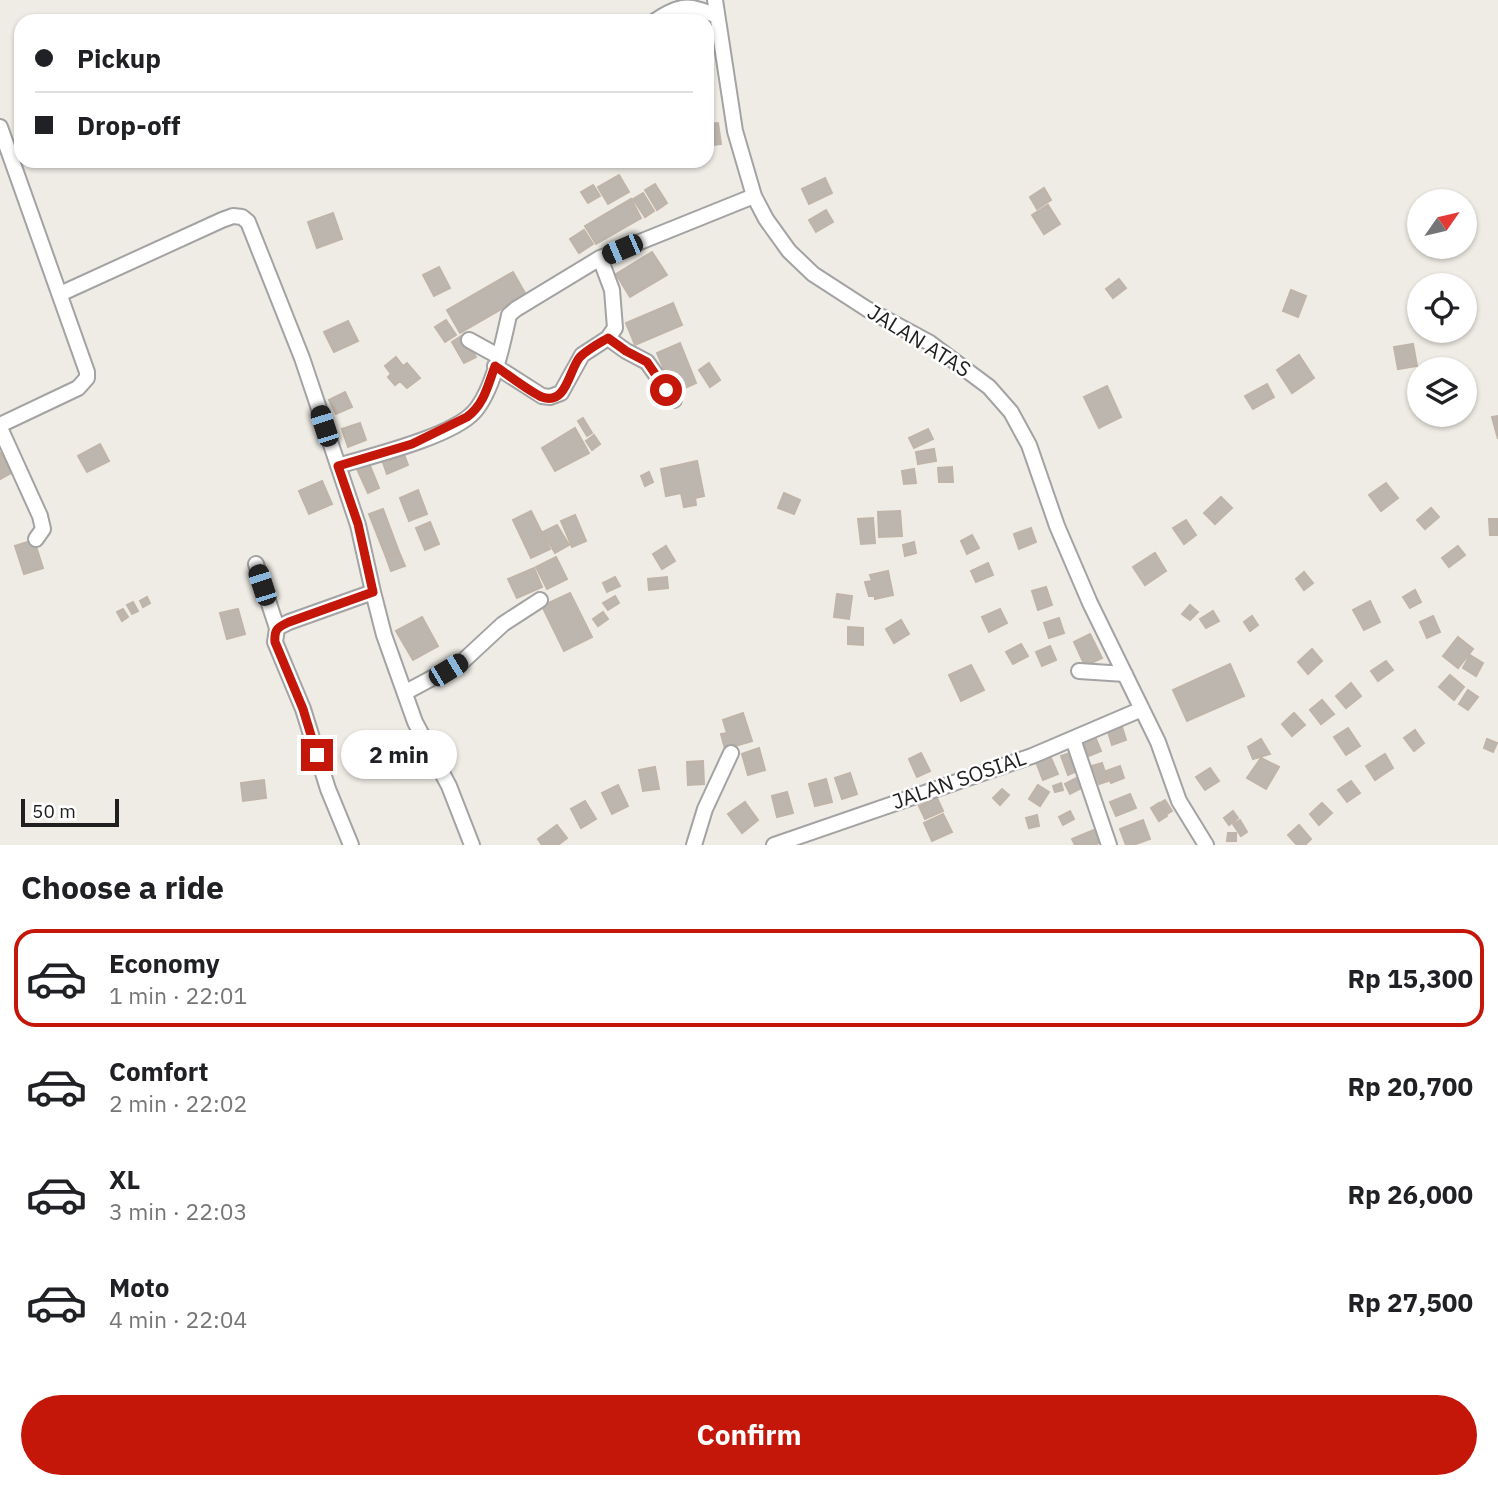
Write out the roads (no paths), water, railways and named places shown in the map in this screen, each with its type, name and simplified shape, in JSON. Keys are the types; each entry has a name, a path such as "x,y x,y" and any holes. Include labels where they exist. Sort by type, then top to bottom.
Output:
{"street":[{"name":"JALAN ATAS","path":"715,0 735,131 754,195 765,219 779,239 813,274 867,309 930,343 972,373 1006,405 1029,445 1061,537 1157,742 1180,801 1206,845"},
{"path":"667,14 689,6 711,14"},
{"path":"0,127 14,166"},
{"path":"15,168 86,364 87,378 78,388 0,426 40,516 43,529 36,539"},
{"path":"338,466 412,444 473,413 485,396 509,315 565,277 600,258 754,195"},
{"path":"60,294 222,220 233,216 243,217 253,231 302,358 358,524 384,635 415,722 449,786 472,845"},
{"path":"469,340 542,397 555,396 566,387 576,362 582,355 608,338 615,328 615,309 608,276 600,258"},
{"path":"608,338 647,362 674,400"},
{"path":"256,564 277,628 275,642 303,709 328,789 351,845"},
{"path":"277,628 373,592"},
{"path":"406,692 462,662 503,624 540,600"},
{"path":"1079,671 1125,674"},
{"name":"JALAN SOSIAL","path":"775,845 1032,756 1142,709"},
{"path":"1073,739 1109,845"},
{"path":"694,845 705,809 731,753"}]}
